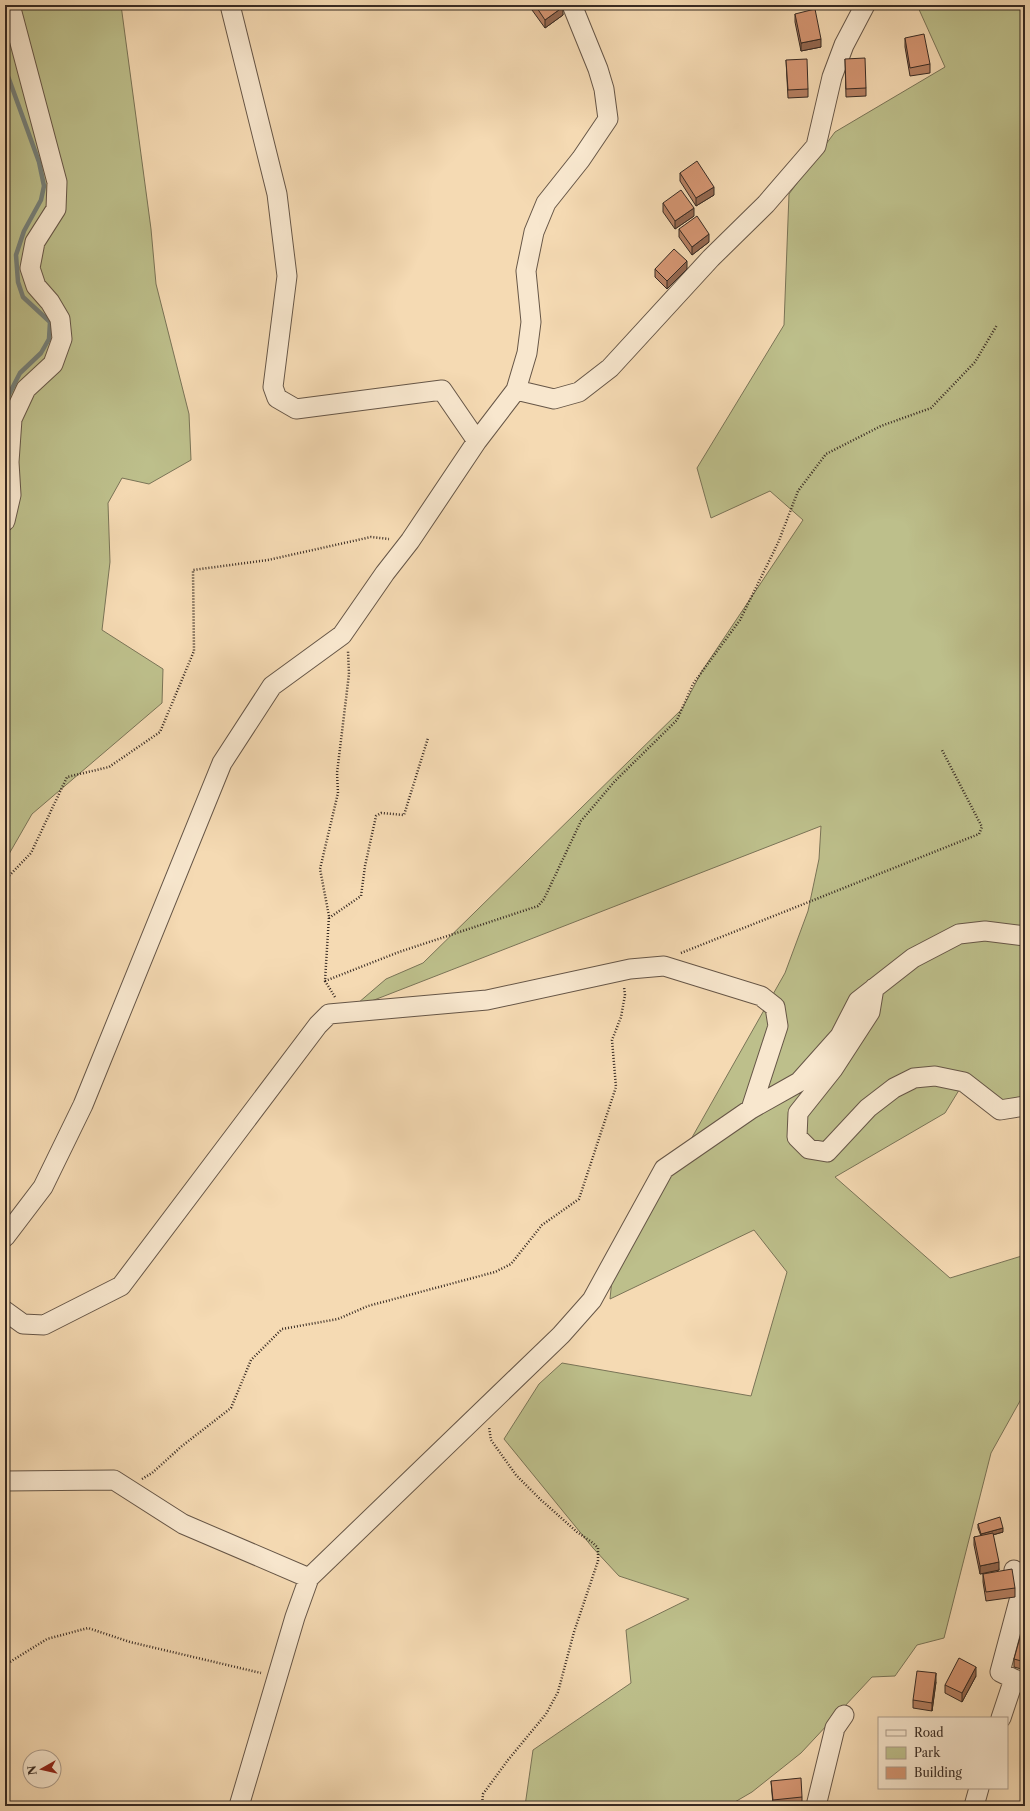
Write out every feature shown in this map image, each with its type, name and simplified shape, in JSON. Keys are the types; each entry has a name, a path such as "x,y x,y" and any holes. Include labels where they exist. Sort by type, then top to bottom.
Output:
{"street":[{"path":"5,521 11,495 9,462 12,419 26,389 53,364 62,339 60,319 50,302 36,286 30,268 35,242 56,209 56,182 10,5"},
{"path":"230,5 278,194 287,276 273,387 277,398 296,409 442,390 477,441"},
{"path":"5,1237 43,1187 83,1105 222,763 272,686 342,635 385,573 410,542 477,441 516,390 528,345 531,322 526,271 534,232 546,203 581,159 608,119 604,89 598,68 572,5"},
{"path":"516,390 554,399 579,392 610,368 711,258 766,204 816,146 832,77 844,45 865,5"},
{"path":"239,1806 295,1617 309,1578 561,1335 592,1300 664,1169 751,1109 799,1082 840,1036 858,1000 913,958 959,934 984,931 1025,936"},
{"path":"5,1311 23,1324 44,1325 120,1286 318,1025 329,1014 487,1000 622,971 664,966 761,996 775,1007 778,1026 751,1109"},
{"path":"874,988 870,1012 833,1069 798,1113 797,1137 809,1149 827,1152 868,1108 894,1088 914,1078 935,1076 964,1082 1000,1110 1025,1106"},
{"path":"5,1481 114,1480 183,1524 309,1578"},
{"path":"1002,1717 1019,1682 1000,1672 1020,1597 1018,1578 1014,1570"},
{"path":"816,1806 835,1728 844,1715"},
{"path":"974,1806 979,1789"}],"path":[{"path":"325,981 399,952 538,906 544,899 581,821 615,781 677,720 693,684 740,620 778,543 798,491 826,454 881,426 931,408 975,362 997,325"},
{"path":"5,880 31,853 67,776 109,767 160,732 194,651 193,570 268,560 371,538 410,542"},
{"path":"338,1013 336,999 325,981 329,918 320,870 338,793 336,773 349,674 346,628"},
{"path":"329,918 361,896 365,866 376,816 381,813 404,815 428,738"},
{"path":"664,966 668,958 979,834 982,827 942,750"},
{"path":"125,1488 152,1474 182,1446 231,1408 251,1360 282,1329 338,1319 368,1306 495,1272 511,1264 542,1225 579,1199 616,1087 612,1040 621,1018 625,995 622,971"},
{"path":"482,1806 483,1794 508,1760 546,1714 558,1692 574,1632 598,1561 598,1548 577,1532 541,1500 516,1475 492,1440 485,1409"},
{"path":"5,1665 48,1639 88,1628 130,1642 277,1677"}],"green space":[{"path":"5,5 121,5 151,229 156,284 189,414 191,460 149,484 122,478 108,503 110,562 102,630 163,669 162,703 32,814 5,861"},
{"path":"917,5 1025,5 1025,1110 1010,1109 964,1082 945,1113 835,1177 950,1278 1025,1255 1025,1392 991,1453 944,1638 917,1645 895,1676 872,1677 801,1753 752,1792 728,1806 525,1806 533,1750 631,1683 626,1630 689,1599 619,1576 593,1548 504,1439 539,1384 562,1363 751,1396 787,1272 754,1230 610,1299 612,1279 785,973 808,911 819,859 821,826 351,1009 386,979 423,963 682,709 702,671 803,520 770,491 711,518 697,468 784,325 789,194 835,132 945,67"}],"building":[{"path":"535,5 561,5 563,7 545,20"},
{"path":"815,9 821,39 801,43 795,14"},
{"path":"924,34 930,64 910,68 905,38"},
{"path":"865,58 866,88 846,89 845,59"},
{"path":"807,59 808,89 788,90 786,60"},
{"path":"697,161 714,187 696,198 680,173"},
{"path":"681,190 694,208 675,221 663,203"},
{"path":"697,216 709,234 692,247 679,229"},
{"path":"674,249 687,261 667,281 655,269"},
{"path":"1025,1433 1025,1449 1022,1448"},
{"path":"1000,1517 1003,1528 981,1534 978,1524"},
{"path":"993,1533 999,1562 980,1566 974,1537"},
{"path":"1012,1569 1015,1588 986,1592 983,1574"},
{"path":"1022,1630 1025,1631 1025,1662 1014,1659"},
{"path":"959,1658 976,1667 962,1693 945,1685"},
{"path":"917,1671 936,1673 932,1703 913,1700"},
{"path":"801,1778 802,1797 773,1800 771,1781"},
{"path":"782,1804 782,1806 763,1806 763,1805"}],"waterway":[{"path":"5,68 39,162 44,186 41,200 24,231 16,255 18,282 23,297 50,322 49,339 41,353 20,373 5,402"}]}
